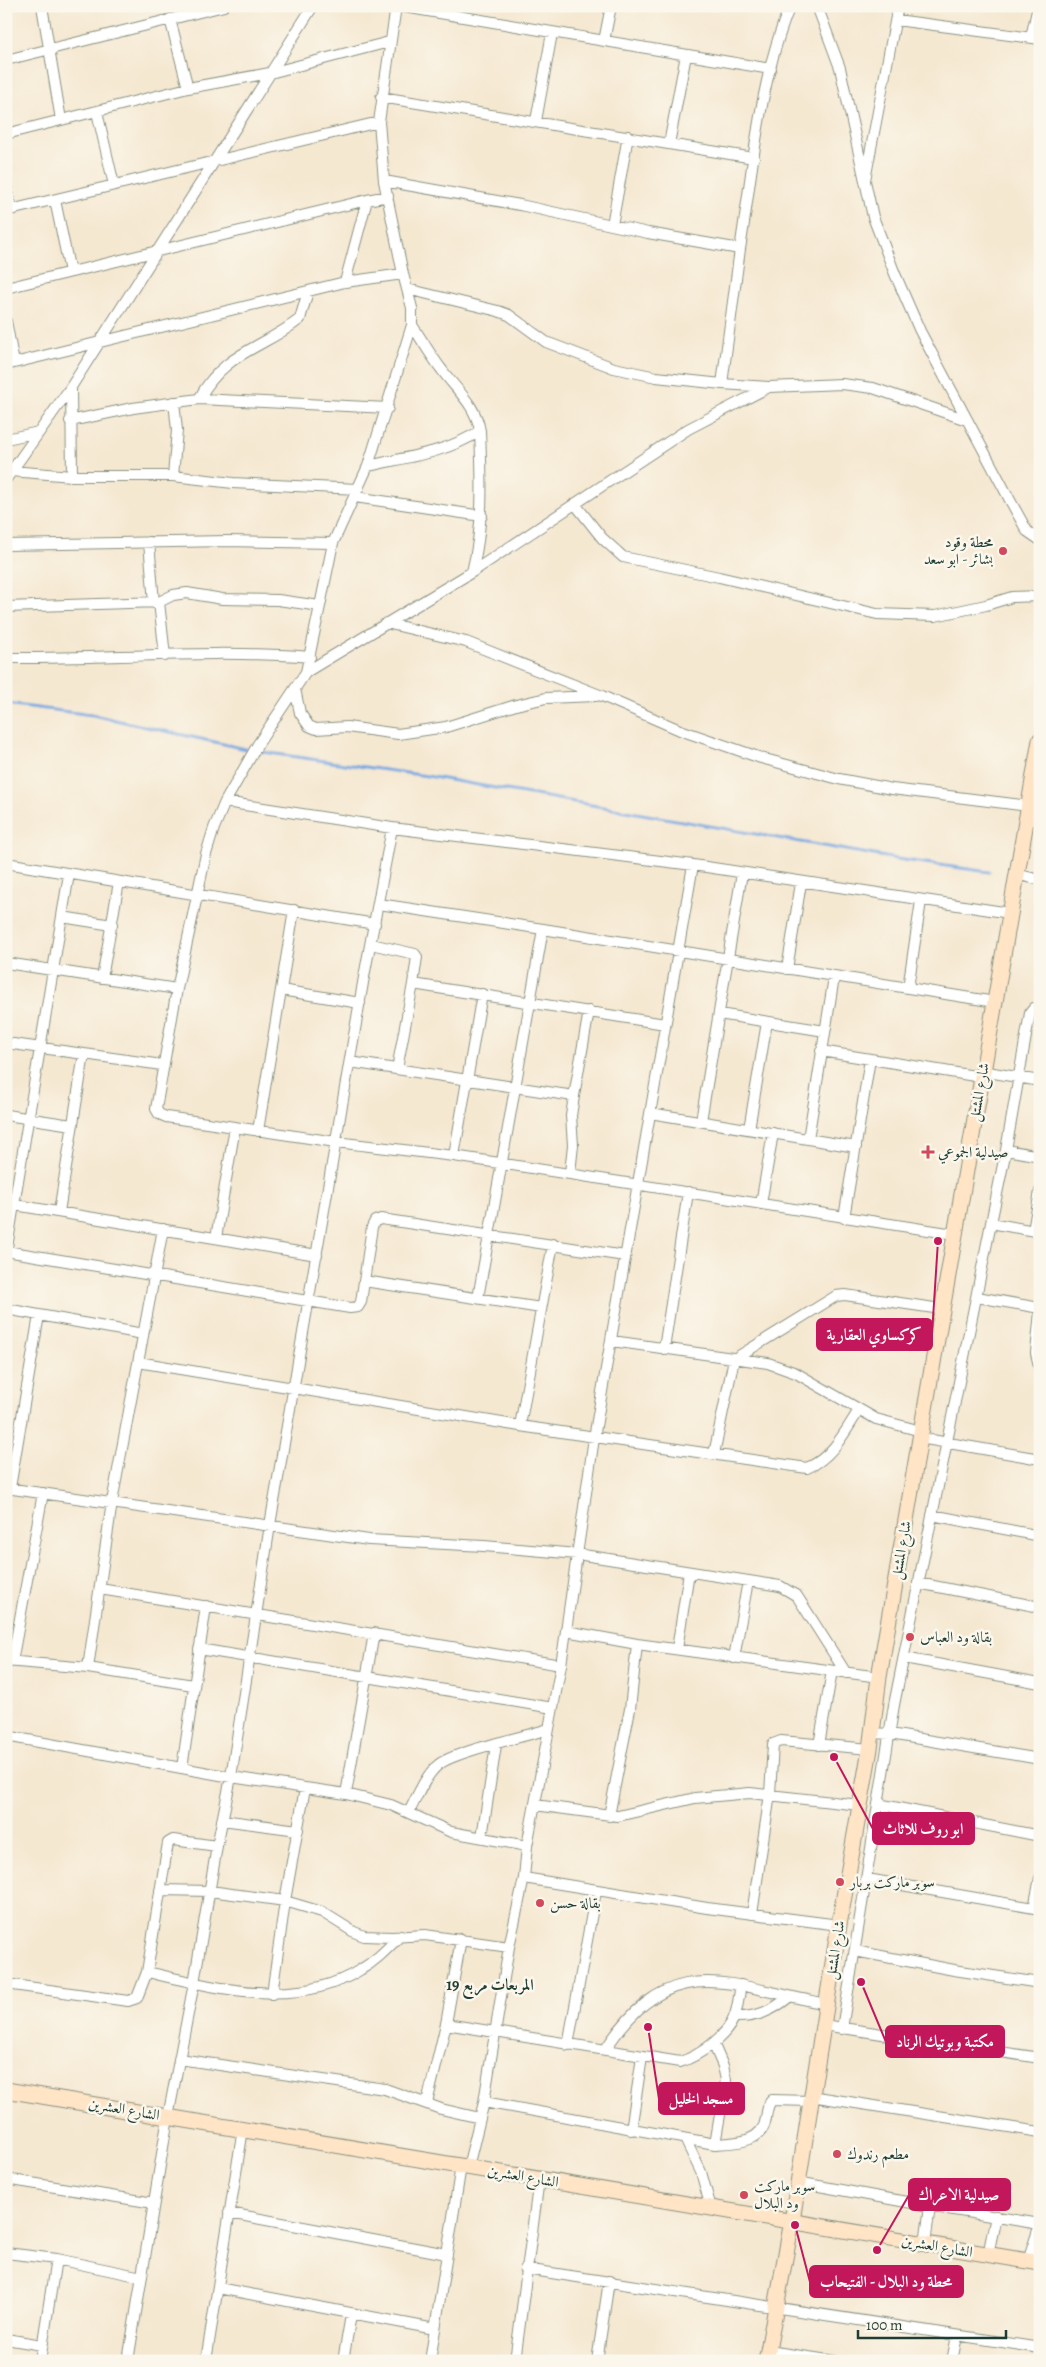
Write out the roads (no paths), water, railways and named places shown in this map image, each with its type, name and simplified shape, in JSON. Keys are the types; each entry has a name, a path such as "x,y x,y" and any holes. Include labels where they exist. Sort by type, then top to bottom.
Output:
{"street":[{"path":"42,6 61,120"},
{"path":"6,60 224,6"},
{"path":"9,475 71,386 313,6"},
{"path":"771,69 397,6 389,42 379,122 384,181 412,308 412,325 388,408 368,466 333,543 306,672 258,744 226,802 206,854 162,1065 156,1109 159,1114 166,1118 336,1142 454,1156 954,1234"},
{"path":"604,42 611,6"},
{"path":"722,384 754,158 780,30 790,6"},
{"path":"818,6 840,68 864,184 873,217 895,274 920,331 1027,531 1040,540"},
{"path":"864,184 898,6"},
{"path":"896,20 1035,38 1038,6"},
{"path":"170,19 188,88"},
{"path":"536,121 552,33"},
{"path":"6,134 188,88 270,73 389,42"},
{"path":"669,144 686,56"},
{"path":"381,97 754,158"},
{"path":"97,112 114,185"},
{"path":"6,184 9,210 379,122"},
{"path":"612,225 628,136"},
{"path":"384,181 520,205 612,225 740,249"},
{"path":"6,288 388,196"},
{"path":"55,200 70,272"},
{"path":"345,282 367,200"},
{"path":"6,321 10,364 345,282 403,274"},
{"path":"407,289 509,315 546,342 614,368 656,377 722,384 769,387 842,384 873,388 967,420"},
{"path":"199,399 208,381 230,360 300,319 308,291"},
{"path":"412,325 442,371 474,410 480,431 482,516 478,549 472,572"},
{"path":"71,386 72,476"},
{"path":"306,672 472,572 688,428 769,387"},
{"path":"70,421 199,399 388,408"},
{"path":"173,476 177,430 174,402"},
{"path":"368,466 444,449 463,442 480,431"},
{"path":"6,440 39,432"},
{"path":"9,475 173,476 232,483 356,493 482,516"},
{"path":"575,504 602,538 623,557 719,577 877,614 935,616 986,605 1012,597 1040,596"},
{"path":"6,545 149,542 333,543"},
{"path":"149,542 165,656"},
{"path":"6,607 157,602 173,594 187,593 222,600 278,600 320,606"},
{"path":"386,623 466,642 602,696 680,730 761,758 839,779 892,789 1033,797"},
{"path":"6,658 258,653 310,658"},
{"path":"295,689 300,713 309,726 316,729 347,727 398,734 446,727 516,705 546,698 602,696"},
{"name":"شارع المشتل","path":"767,2356 792,2222 839,1925 870,1749 879,1678 941,1308 1016,874 1033,797 1040,740"},
{"path":"226,802 392,828 693,866 1010,912"},
{"path":"128,2361 168,2117 231,1777 270,1525 360,1002 392,828"},
{"path":"6,863 197,893 375,924"},
{"path":"430,2361 447,2254 465,2166 484,2102 509,1947 524,1878 534,1805 561,1665 594,1438 693,866"},
{"path":"701,1120 742,873"},
{"path":"68,874 30,1118 6,1252 154,1274 308,1302 358,1307 361,1302 372,1227 374,1221 381,1218 625,1256"},
{"path":"1016,874 1040,880"},
{"path":"102,978 119,882"},
{"path":"787,969 802,882"},
{"path":"908,988 920,900"},
{"path":"379,904 995,1002"},
{"path":"258,1131 294,910"},
{"path":"62,917 112,925"},
{"path":"478,1298 543,929"},
{"path":"371,944 415,954 416,966 397,1069"},
{"path":"6,963 177,989"},
{"path":"808,1139 834,977"},
{"path":"413,984 665,1024"},
{"path":"281,990 360,1002"},
{"path":"454,1156 482,994"},
{"path":"842,2029 878,1804 918,1583 1006,1150 1031,1010 1040,1009"},
{"path":"570,1174 573,1145 571,1116 589,1011"},
{"path":"719,1014 825,1032"},
{"path":"749,1130 767,1022"},
{"path":"6,1043 162,1065"},
{"path":"821,1051 1040,1081"},
{"path":"59,1212 84,1054"},
{"path":"844,1218 870,1059"},
{"path":"350,1062 574,1096"},
{"path":"650,1112 856,1147"},
{"path":"6,1115 72,1125"},
{"path":"216,1238 235,1127"},
{"path":"762,1204 773,1133"},
{"path":"1006,1150 1040,1156"},
{"path":"991,1223 1036,1231 1040,1191"},
{"path":"664,1349 688,1192"},
{"path":"15,1205 317,1254"},
{"path":"88,1668 112,1502 162,1229"},
{"path":"520,1426 553,1244"},
{"path":"364,1281 541,1308"},
{"path":"714,1454 734,1358 836,1296 845,1294 941,1308"},
{"path":"977,1297 1040,1310 1036,1353 1040,1370"},
{"path":"6,1309 143,1334"},
{"path":"39,1315 8,1488 368,1540 484,1546 577,1554 780,1586 796,1596 846,1673"},
{"path":"612,1341 768,1363 796,1373 876,1419 948,1442 1040,1459"},
{"path":"138,1362 594,1438 808,1468 819,1463 830,1453 859,1410"},
{"path":"43,1493 9,1661 88,1668 194,1685"},
{"path":"932,1515 1040,1536"},
{"path":"677,1649 689,1572"},
{"path":"734,1658 748,1581"},
{"path":"918,1583 1040,1607"},
{"path":"100,1589 561,1665"},
{"path":"182,1768 206,1606"},
{"path":"566,1631 638,1644 879,1678"},
{"path":"346,1794 374,1633"},
{"path":"609,1816 630,1709 638,1644"},
{"path":"200,1649 553,1708"},
{"path":"904,1658 1040,1683"},
{"path":"819,1745 832,1672"},
{"path":"409,1812 432,1771 438,1764 496,1744 549,1729"},
{"path":"872,1733 890,1734 1040,1759"},
{"path":"6,1736 231,1777 346,1794 391,1805 439,1828 527,1846"},
{"path":"752,1914 770,1794 773,1744 781,1741 870,1749"},
{"path":"482,1838 496,1744"},
{"path":"272,1994 285,1901 305,1788"},
{"path":"534,1805 609,1816 695,1798 750,1793 860,1805"},
{"path":"878,1804 1040,1836"},
{"path":"222,1820 298,1830"},
{"path":"6,1984 128,2001 137,1998 147,1972 170,1841 217,1846"},
{"path":"524,1878 596,1891 839,1925"},
{"path":"867,1879 1037,1909 1040,1878"},
{"path":"160,1890 210,1891 285,1901 322,1912 364,1936 425,1934 509,1947"},
{"path":"568,2045 596,1891"},
{"path":"147,1972 194,1983 272,1994 294,1994 344,1978 373,1962 401,1936"},
{"path":"427,2103 446,2024 461,1939"},
{"path":"855,1951 1040,1984"},
{"path":"606,2050 629,2018 651,1999 667,1990 686,1983 704,1981 741,1985 827,2004"},
{"path":"446,2024 680,2062 696,2056 713,2043 734,2018 741,1985"},
{"path":"734,2018 746,2018 767,2012 789,1997"},
{"path":"823,2025 1040,2058"},
{"path":"713,2043 723,2066 726,2080 715,2144"},
{"path":"631,2130 642,2057"},
{"path":"180,2059 385,2089 480,2118"},
{"name":"الشارع العشرين","path":"6,2090 1034,2262"},
{"path":"484,2102 715,2144 756,2137 763,2128 768,2105 772,2100 811,2099 1040,2132"},
{"path":"206,2361 243,2129"},
{"path":"684,2139 700,2172 711,2208"},
{"path":"6,2179 154,2203"},
{"path":"515,2361 525,2269 539,2179"},
{"path":"797,2182 1040,2224 1034,2262"},
{"path":"925,2244 930,2206"},
{"path":"229,2213 447,2254"},
{"path":"988,2255 996,2216"},
{"path":"6,2252 56,2259 142,2277"},
{"path":"40,2361 56,2259"},
{"path":"525,2269 1040,2348"},
{"path":"597,2361 609,2281"},
{"path":"218,2288 351,2315 435,2329"},
{"path":"343,2361 351,2315"},
{"path":"952,2361 957,2336"},
{"path":"6,2339 42,2345"},
{"path":"767,2356 835,2361"}],"waterway":[{"path":"6,704 93,715 246,749"},
{"path":"263,752 427,776 897,859 989,872"}],"place":[{"name":"محطة وقود بشائر - ابو سعد","path":"1003,551"},
{"name":"صيدلية الجموعي","path":"928,1152"},
{"name":"كركساوي العقارية","path":"938,1241"},
{"name":"بقالة ود العباس","path":"910,1637"},
{"name":"ابو روف للاثاث","path":"834,1757"},
{"name":"سوبر ماركت بربار","path":"840,1882"},
{"name":"بقالة حسن","path":"540,1903"},
{"name":"مكتبة وبوتيك الرناد","path":"861,1982"},
{"name":"مسجد الخليل","path":"648,2027"},
{"name":"مطعم رندوك","path":"837,2154"},
{"name":"سوبر ماركت ود البلال","path":"744,2195"},
{"name":"محطة ود البلال - الفتيحاب","path":"795,2225"},
{"name":"صيدلية الاعراك","path":"877,2250"}],"district":[{"name":"المربعات مربع 19","path":"490,1984"}]}
